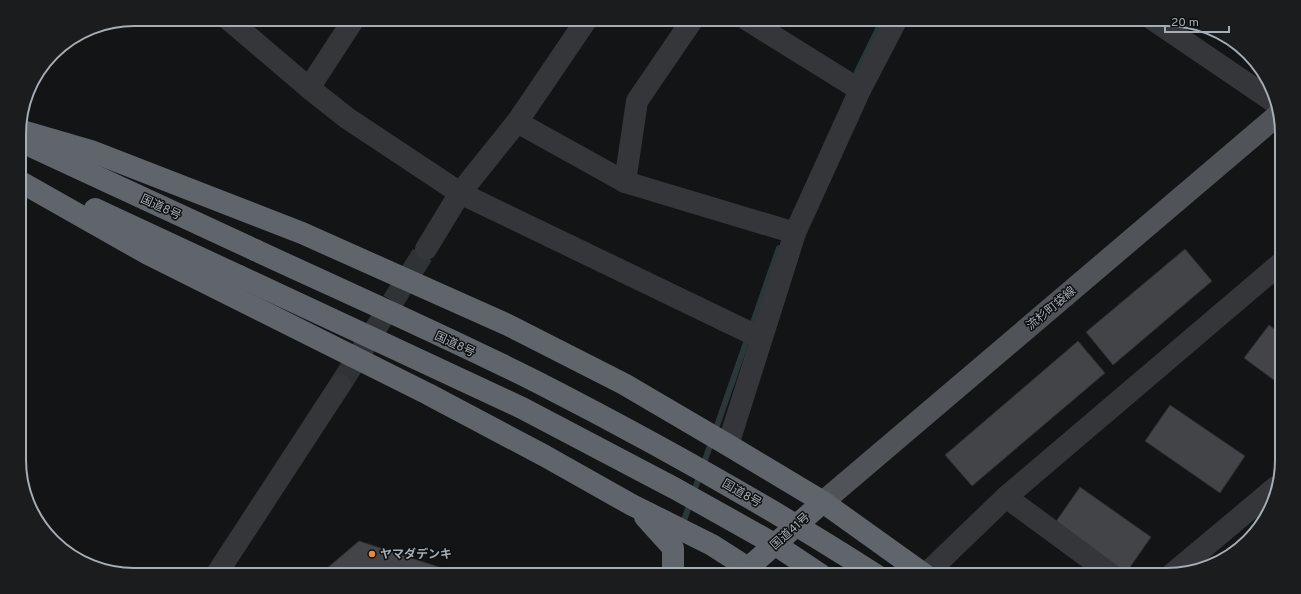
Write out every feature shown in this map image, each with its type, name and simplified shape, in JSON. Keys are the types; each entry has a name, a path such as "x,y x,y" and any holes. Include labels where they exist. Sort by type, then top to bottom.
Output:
{"highway":[{"path":"26,132 91,151 295,230 402,276 508,325 624,384 728,444 823,502 915,568"},
{"name":"国道8号","path":"26,144 538,383 698,468 797,524 865,568"},
{"path":"26,177 522,408 676,489 776,545 811,568"},
{"path":"26,185 148,254 428,394 545,456 632,505 712,545 742,568"},
{"name":"国道41号","path":"754,568 823,502"},
{"path":"632,505 655,526 672,548 673,568"}],"main road":[{"name":"流杉町袋線","path":"823,502 1274,119"}],"street":[{"path":"236,26 347,118 460,193 761,338"},
{"path":"309,88 349,26"},
{"path":"426,249 460,193 517,122 582,26"},
{"path":"625,182 637,100 688,26"},
{"path":"757,26 860,90"},
{"path":"728,444 795,233 860,90 893,26"},
{"path":"1168,26 1269,98"},
{"path":"517,122 625,182 795,233"},
{"path":"932,568 1006,497 1275,268"},
{"path":"221,568 340,385"},
{"path":"1180,567 1269,492"},
{"path":"1006,497 1102,568"}],"building":[{"path":"1185,249 1212,281 1113,365 1086,332"},
{"path":"1269,325 1275,330 1275,381 1244,358"},
{"path":"1078,341 1105,373 972,486 945,455"},
{"path":"1170,405 1245,456 1220,493 1145,441"},
{"path":"1080,487 1151,537 1129,568 1119,568 1055,523"},
{"name":"ヤマダデンキ","path":"359,541 440,568 327,568"}],"waterway":[{"path":"853,80 880,26"},
{"path":"682,526 779,248"}],"tunnel":[{"path":"340,385 426,249"}],"place":[{"name":"ヤマダデンキ","path":"372,554"}]}
